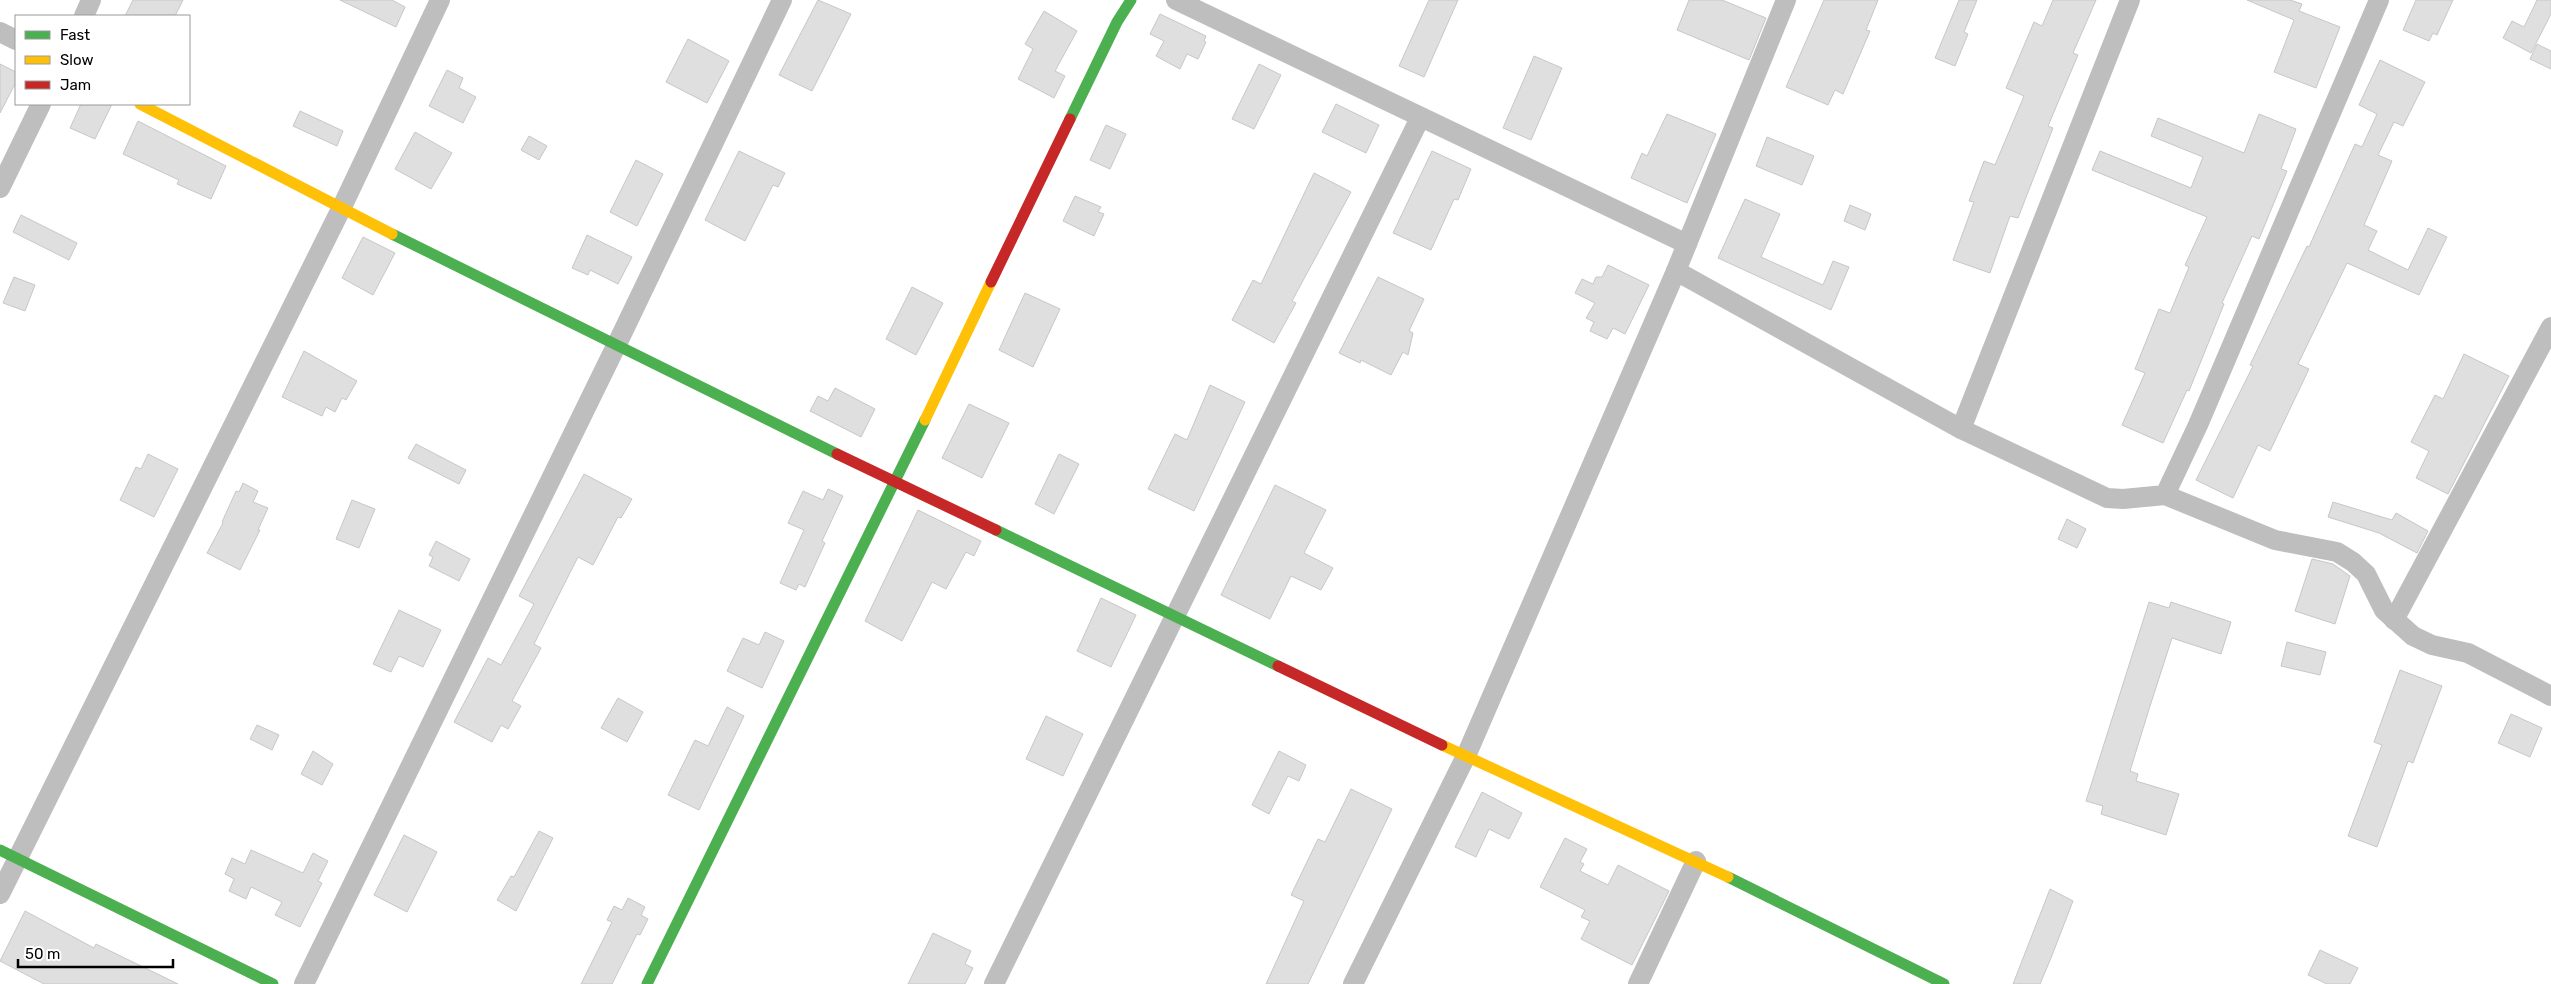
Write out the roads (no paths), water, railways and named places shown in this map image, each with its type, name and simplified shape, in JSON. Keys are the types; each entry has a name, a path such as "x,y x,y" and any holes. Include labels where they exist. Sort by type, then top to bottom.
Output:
{"street":[{"path":"84,15 91,0"},
{"path":"0,894 9,854 341,209 440,0"},
{"path":"304,984 618,344 782,0"},
{"path":"647,984 895,482 1112,31 1132,0"},
{"path":"1176,0 1212,7 1420,118 1687,244"},
{"path":"1353,984 1466,756 1676,271 1786,0"},
{"path":"1961,429 2130,0"},
{"path":"2165,496 2198,425 2379,0"},
{"path":"0,32 15,40"},
{"path":"0,188 41,105"},
{"path":"142,105 341,209 895,482 1466,756 1696,861 1936,982"},
{"path":"994,984 1177,617 1420,118"},
{"path":"1676,271 1961,429 2107,498 2123,500 2165,496 2275,540 2337,552 2353,562 2366,574 2384,610 2413,636 2432,645 2468,653 2551,696"},
{"path":"2394,620 2551,327"},
{"path":"9,854 274,984"},
{"path":"1638,984 1696,861"}]}
